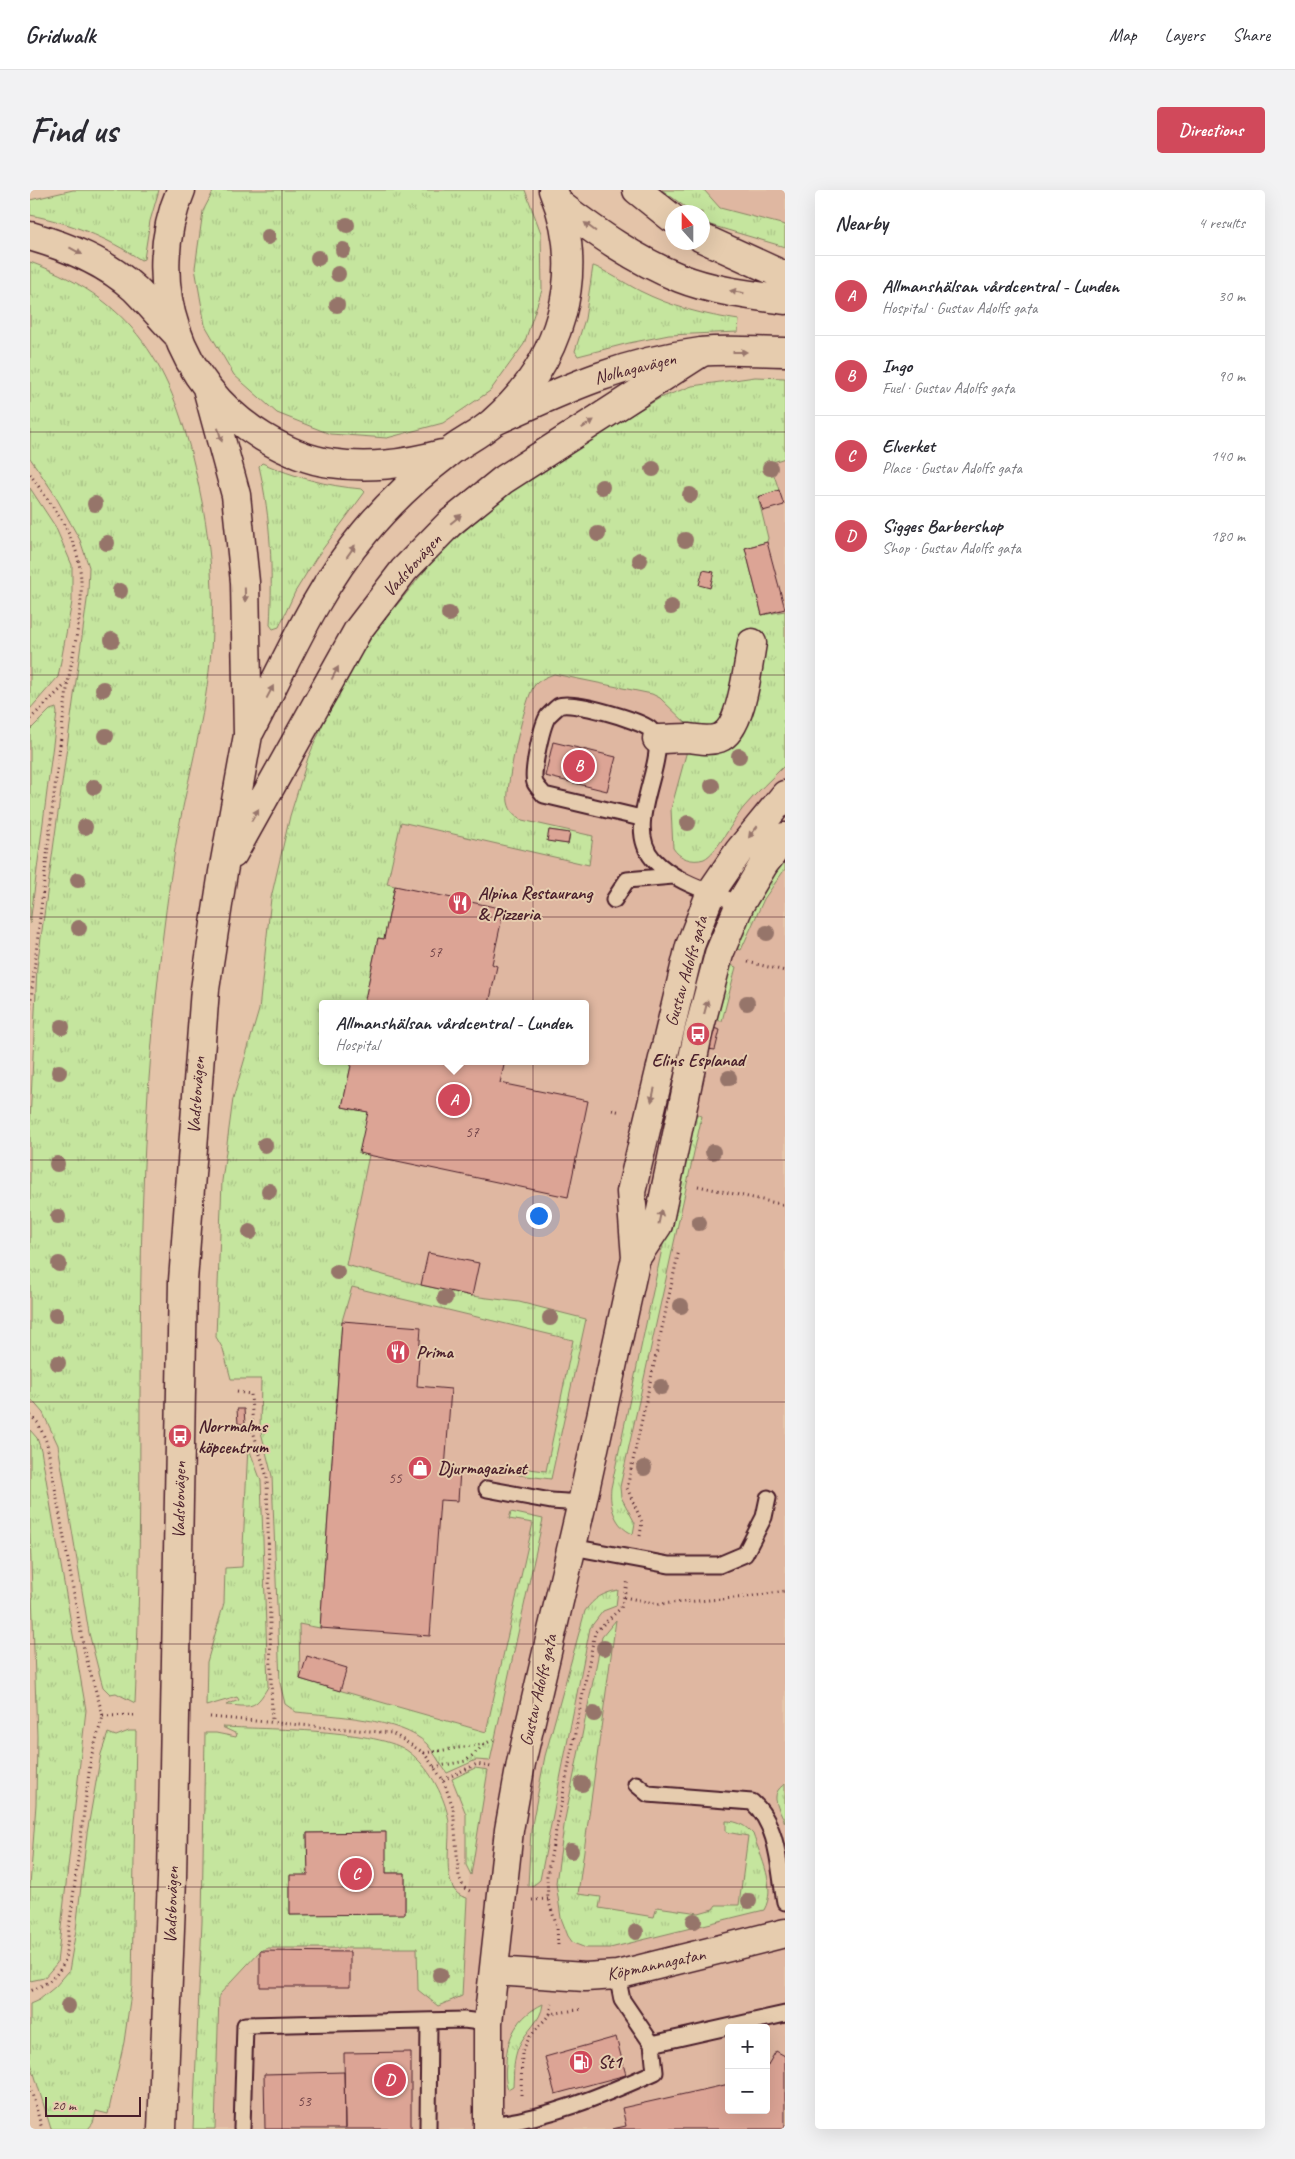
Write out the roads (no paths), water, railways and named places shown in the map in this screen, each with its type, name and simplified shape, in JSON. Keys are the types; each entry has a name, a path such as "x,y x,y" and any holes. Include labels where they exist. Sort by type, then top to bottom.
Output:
{"main road":[{"name":"Vadsbovägen","path":"181,190 171,215 165,275 177,334 190,363 206,388 241,423 282,448 328,463 377,467 409,462 448,452"},
{"path":"637,190 665,212"},
{"name":"Vadsbovägen","path":"248,735 312,613 364,533 399,494 448,452 473,438 494,422 522,394 540,367 560,323 568,284 568,244 556,197"},
{"path":"556,197 624,250 681,278 733,292 785,300"},
{"path":"30,236 68,247 110,270 134,289 177,334"},
{"path":"710,242 785,276"},
{"name":"Vadsbovägen","path":"222,872 358,630 404,570 450,523 503,480 702,352"},
{"name":"Nolhagavägen","path":"494,422 590,379 633,365 702,352 785,352"},
{"name":"Vadsbovägen","path":"162,2129 172,1868 183,1281 205,989 222,872 248,735 245,582 236,496 206,388"},
{"path":"657,739 689,738 705,741 720,738 729,732 736,720 752,643"},
{"name":"Gustav Adolfs gata","path":"488,2127 488,2023 509,1830 551,1630 572,1547 636,1258 631,1192 683,971 711,892 739,850 785,796"},
{"name":"Gustav Adolfs gata","path":"636,1258 658,1225 698,1034 720,954 740,904 764,864 785,837"},
{"name":"Köpmannagatan","path":"495,1971 585,1977 617,1975 785,1933"}],"lane":[{"path":"641,818 544,795 535,783 534,769 548,717 559,706 570,704 631,720 650,729 657,739 656,756 641,818 643,843 653,858 673,876 740,904"},
{"path":"614,900 627,880 673,876"},
{"path":"487,1488 551,1501 582,1503"},
{"path":"572,1547 669,1566 719,1565 745,1554 764,1517 768,1498"},
{"path":"636,1784 648,1794 752,1802 764,1812 770,1825 785,1902"},
{"path":"488,2127 521,2122 612,2091 655,2072 652,2044 622,2000 617,1975"},
{"path":"652,2044 785,2014"},
{"path":"428,2129 429,2020"},
{"path":"242,2129 245,2025 429,2020 464,2020 488,2023"}],"place":[{"name":"Ingo","path":"579,766"},
{"name":"Alpina Restaurang & Pizzeria","path":"460,903"},
{"name":"Elins Esplanad","path":"698,1034"},
{"name":"Allmanshälsan vårdcentral - Lunden","path":"454,1100"},
{"name":"Prima","path":"398,1352"},
{"name":"Norrmalms köpcentrum","path":"180,1436"},
{"name":"Djurmagazinet","path":"420,1468"},
{"name":"Elverket","path":"356,1874"},
{"name":"St1","path":"581,2062"},
{"name":"Sigges Barbershop","path":"390,2080"}]}
